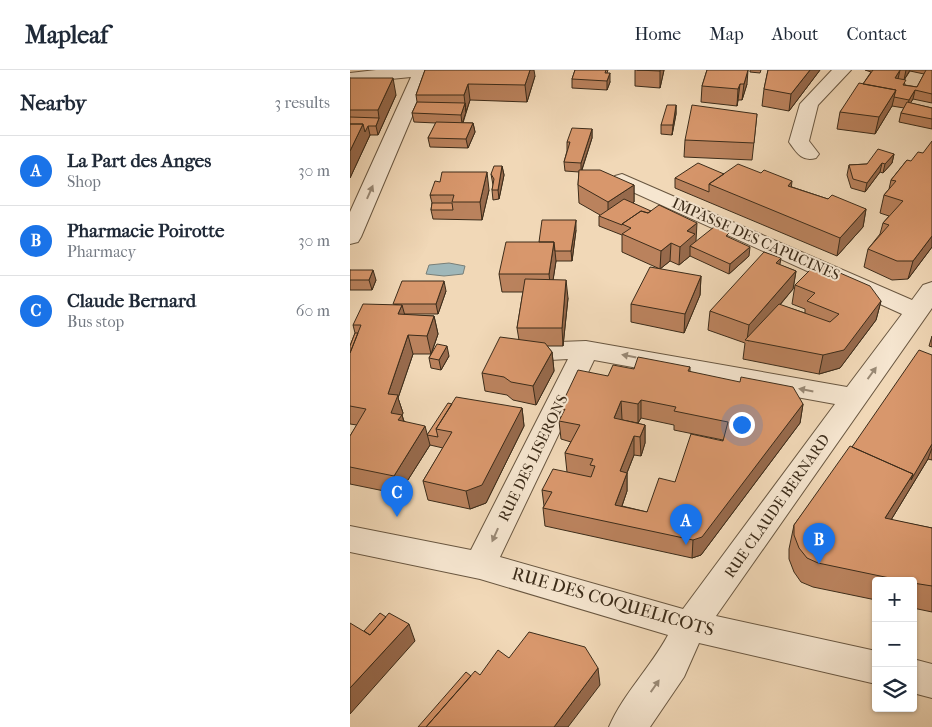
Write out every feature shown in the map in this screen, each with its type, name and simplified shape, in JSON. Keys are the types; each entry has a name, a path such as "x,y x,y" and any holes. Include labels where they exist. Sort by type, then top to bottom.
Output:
{"street":[{"path":"350,78 424,70"},
{"path":"350,237 424,70"},
{"path":"809,154 799,142 809,104 842,70"},
{"name":"IMPASSE DES CAPUCINES","path":"622,180 924,300"},
{"name":"RUE CLAUDE BERNARD","path":"628,727 670,665 690,626 924,300"},
{"path":"532,352 586,350 854,398"},
{"name":"RUE DES LISERONS","path":"480,565 586,350"},
{"name":"RUE DES COQUELICOTS","path":"350,539 480,565 690,626 872,667"},
{"path":"917,677 932,681"}],"water":[{"path":"449,263 465,266 463,274 444,276 426,274 429,265"}],"building":[{"path":"425,70 530,70 525,85 468,84 464,95 416,95"},
{"path":"575,70 606,70 605,73 610,73 607,81 572,79"},
{"path":"707,70 748,70 744,84 740,84 738,89 702,86"},
{"path":"768,70 810,70 791,94 764,89"},
{"path":"873,70 900,70 895,78 906,80 903,85 917,87 926,70 932,70 932,94 915,90 909,100 894,97 896,90 863,84"},
{"path":"350,78 393,78 378,110 350,110"},
{"path":"859,83 896,90 879,117 840,112"},
{"path":"417,102 465,103 461,115 412,113"},
{"path":"907,102 932,108 932,119 901,113"},
{"path":"667,105 676,105 673,125 661,125"},
{"path":"692,105 757,114 754,143 685,140"},
{"path":"350,117 379,118 376,126 368,126 365,132 363,124 350,124"},
{"path":"436,122 473,123 466,139 428,138"},
{"path":"350,124 363,124 350,151"},
{"path":"572,128 592,129 581,163 564,162 570,142 567,142"},
{"path":"932,141 932,236 913,261 897,261 868,249 889,225 883,223 903,201 884,195 896,181 891,180 907,160 911,161 918,152 923,153"},
{"path":"878,149 894,154 885,164 882,163 867,183 853,179 849,165 867,164"},
{"path":"698,163 724,174 709,184 709,192 675,178"},
{"path":"738,164 761,173 764,170 792,181 788,186 828,199 832,195 866,209 840,238 709,184"},
{"path":"494,166 502,166 498,190 492,190 494,179 491,174"},
{"path":"579,170 600,170 634,185 608,202 578,185"},
{"path":"442,172 487,172 480,202 452,202 454,195 430,195 435,181 440,182"},
{"path":"624,199 651,211 648,213 641,211 622,225 599,216"},
{"path":"432,203 452,203 453,210 431,210"},
{"path":"659,205 697,223 687,231 695,234 680,247 671,243 661,251 622,234 631,228 622,224 641,211 648,213"},
{"path":"542,220 576,220 571,251 555,251 554,242 539,242"},
{"path":"714,227 729,233 726,236 750,247 730,264 690,246"},
{"path":"506,242 554,242 549,274 499,274"},
{"path":"764,252 781,258 776,263 796,271 749,325 710,311"},
{"path":"817,263 870,286 881,301 844,350 823,355 745,340 779,304 830,322 839,314 807,301 815,293 795,285"},
{"path":"650,267 701,276 685,314 631,304"},
{"path":"350,270 373,270 369,280 350,280"},
{"path":"525,279 566,280 562,328 517,328"},
{"path":"402,281 444,281 436,304 393,304"},
{"path":"363,304 402,305 398,314 434,316 427,336 408,335 388,394 398,395 391,413 402,415 398,420 425,426 394,476 350,467 350,436 366,409 350,406 350,353 361,325 353,325"},
{"path":"355,333 358,333 350,353 350,346"},
{"path":"500,337 545,343 552,352 533,386 511,382 504,377 482,373"},
{"path":"437,344 447,346 439,360 429,358"},
{"path":"919,350 932,355 932,444 911,480 913,474 852,447"},
{"path":"638,357 690,367 688,371 740,382 741,377 793,387 803,404 702,537 693,540 543,508 552,492 542,490 553,469 591,477 595,466 590,465 593,459 565,453 580,425 559,421 565,409 560,408 578,370 608,376 613,365 634,369","holes":["641,400 676,407 674,411 728,422 723,441 691,434 675,482 659,478 647,512 615,505 627,473 620,471 634,436 640,437 645,425 614,418 621,401 638,404"]},
{"path":"456,397 522,408 482,485 466,491 423,481 452,432 436,429"},
{"path":"448,403 452,404 436,429 438,437 427,435"},
{"path":"850,446 913,474 885,518 932,528 932,586 917,584 917,577 885,577 818,563 807,558 799,548 794,535 794,525"},
{"path":"380,613 386,617 370,635 364,631"},
{"path":"389,613 409,624 350,688 350,623 370,635"},
{"path":"529,632 585,647 598,668 554,727 426,727 475,671 480,675 498,650 509,658"},
{"path":"466,672 471,676 426,727 418,727"}],"place":[{"name":"Claude Bernard","path":"397,517"},
{"name":"La Part des Anges","path":"686,545"},
{"name":"Pharmacie Poirotte","path":"819,564"}]}
